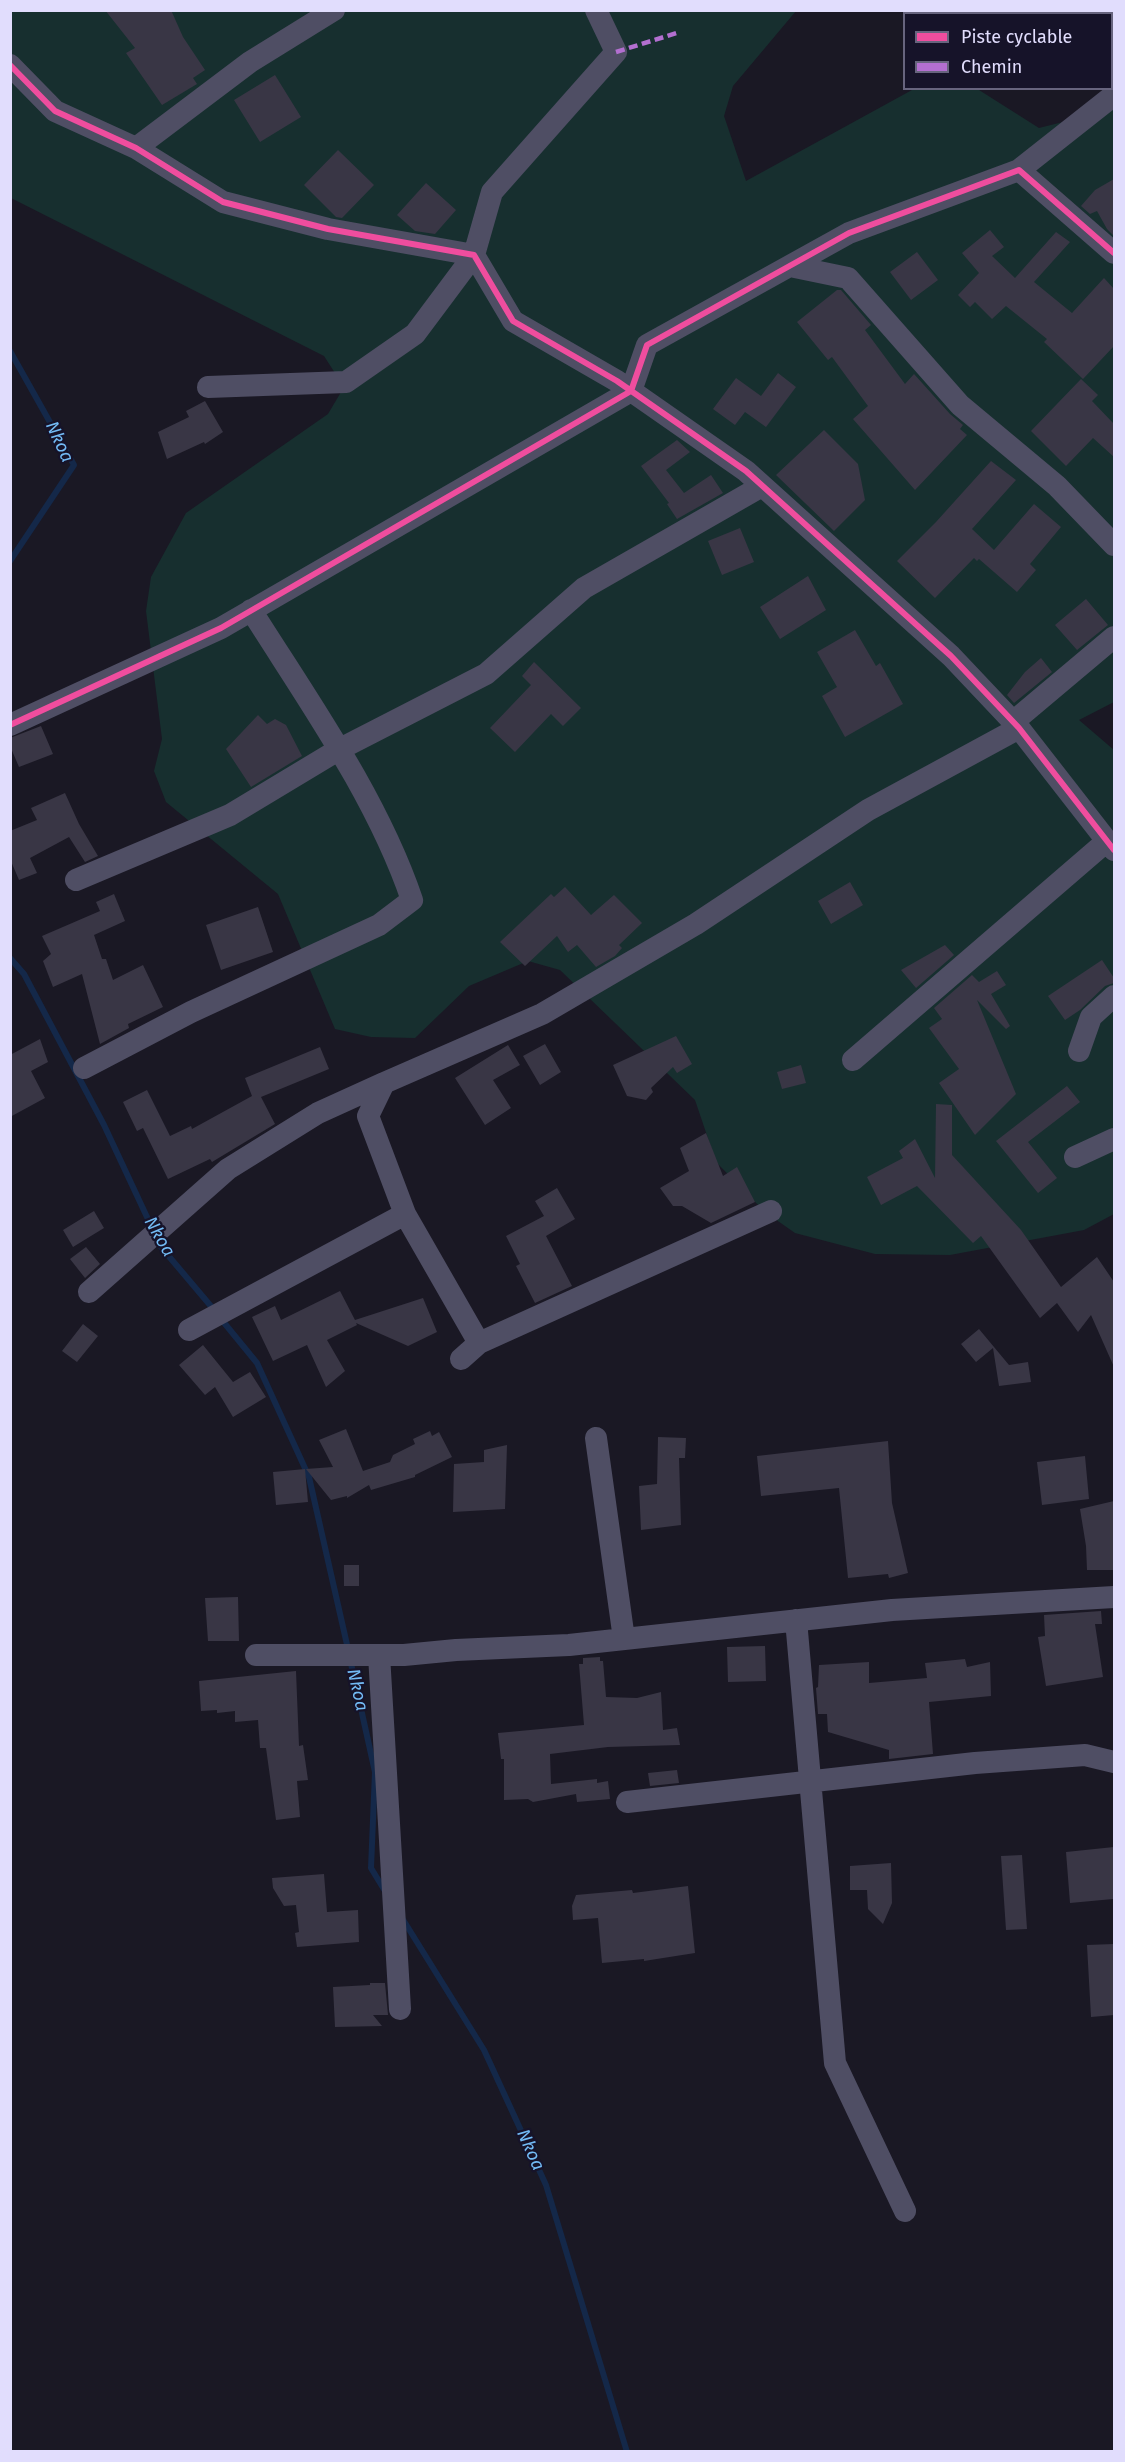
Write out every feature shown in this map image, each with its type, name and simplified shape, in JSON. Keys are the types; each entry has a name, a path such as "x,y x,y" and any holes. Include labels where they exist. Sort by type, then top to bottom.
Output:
{"street":[{"path":"136,148 250,62 334,10"},
{"path":"208,387 346,382 416,334 474,255 492,192 616,52 596,10"},
{"path":"10,65 55,111 136,148 223,202 328,229 474,255 513,321 631,391 746,471 951,656 1016,725 1111,845 853,1060"},
{"path":"10,725 220,628 631,391 647,345 849,233 1019,170 1114,95"},
{"path":"1019,170 1112,247"},
{"path":"790,266 848,278 960,405 1057,486 1114,545"},
{"path":"76,880 231,815 338,750 486,674 584,588 762,486"},
{"path":"84,1068 191,1012 379,925 412,900 398,860 338,750 251,610"},
{"path":"89,1292 228,1169 318,1113 542,1014 696,924 868,810 1016,725 1114,637"},
{"path":"1079,1051 1091,1017 1114,996"},
{"path":"384,1083 368,1116 405,1215 479,1342"},
{"path":"1075,1157 1114,1139"},
{"path":"461,1359 479,1342 771,1211"},
{"path":"189,1330 405,1215"},
{"path":"596,1438 624,1639"},
{"path":"256,1655 379,1655 569,1646 892,1610 1114,1597"},
{"path":"796,1620 835,2063 905,2211"},
{"path":"379,1655 400,2009"},
{"path":"627,1802 975,1763 1084,1755 1114,1762"}],"green space":[{"path":"10,11 796,11 733,86 724,116 746,181 912,90 979,90 1039,128 1071,120 1114,103 1114,702 1079,720 1114,750 1114,1214 1084,1230 950,1255 875,1254 795,1233 765,1212 716,1162 695,1100 560,970 528,961 469,986 415,1038 371,1037 335,1029 278,894 166,802 154,771 162,739 146,611 151,577 186,513 328,414 344,387 324,356 11,198"}],"building":[{"path":"105,10 171,10 183,37 205,70 193,78 197,84 162,105 126,53 135,48"},
{"path":"275,75 301,117 260,142 234,100"},
{"path":"338,150 374,185 342,218 336,217 304,185"},
{"path":"1114,179 1114,236 1107,229 1097,211 1090,214 1081,206 1095,190"},
{"path":"426,183 456,210 435,234 415,231 397,215"},
{"path":"990,230 1004,247 992,256 1015,278 1056,232 1070,242 1034,282 1072,313 1104,278 1114,289 1114,346 1083,379 1044,342 1047,339 1006,306 992,319 975,302 970,307 958,295 979,273 962,253"},
{"path":"917,252 938,280 911,300 890,272"},
{"path":"837,290 841,290 871,325 865,330 905,384 914,374 963,425 960,429 967,435 915,490 853,419 868,406 832,357 828,360 797,322"},
{"path":"778,373 796,387 766,427 745,412 735,425 713,409 736,378 761,396"},
{"path":"1081,379 1098,395 1092,401 1114,424 1114,457 1093,438 1066,466 1031,431"},
{"path":"205,401 223,432 205,444 204,442 167,459 158,432 189,417 186,411"},
{"path":"824,430 858,464 865,500 834,531 776,475"},
{"path":"677,440 690,452 666,470 684,493 711,475 723,493 677,519 667,504 669,503 641,466"},
{"path":"991,461 1016,480 972,529 994,550 1034,504 1061,527 1030,564 1036,570 1017,592 979,559 977,561 974,558 935,598 897,561"},
{"path":"740,528 754,562 722,575 708,541"},
{"path":"808,576 826,610 780,639 760,607"},
{"path":"1086,599 1108,625 1077,650 1055,625"},
{"path":"855,630 876,666 880,663 903,704 845,737 822,696 837,687 817,652"},
{"path":"1041,658 1052,672 1014,703 1007,695 1025,672"},
{"path":"534,662 581,708 563,726 551,714 515,752 490,728 531,685 522,676"},
{"path":"258,715 267,724 275,719 286,725 302,756 251,787 226,749"},
{"path":"41,726 53,754 19,767 10,746 10,738"},
{"path":"65,793 79,824 98,856 85,862 69,837 30,858 37,873 19,880 10,859 10,831 37,820 31,808"},
{"path":"850,882 863,905 831,924 818,901"},
{"path":"565,887 591,915 614,895 642,923 619,945 622,948 615,956 596,967 577,945 568,952 557,936 525,966 500,942 551,894 554,897"},
{"path":"114,894 125,921 94,935 102,959 106,959 113,980 143,965 163,1007 128,1024 129,1028 100,1044 82,974 53,987 43,961 51,954 42,936 100,911 96,902"},
{"path":"258,907 273,952 221,970 206,925"},
{"path":"945,945 954,955 916,988 901,970"},
{"path":"1102,960 1114,978 1114,983 1105,986 1080,1010 1065,1020 1048,996"},
{"path":"997,971 1006,985 991,994 1010,1026 1006,1029 977,1000 1016,1094 975,1135 939,1083 959,1069 929,1028 942,1019 934,1008 972,975 979,982"},
{"path":"676,1036 692,1064 677,1073 673,1067 651,1088 653,1092 646,1100 627,1096 613,1065"},
{"path":"40,1039 48,1062 31,1071 45,1098 10,1117 10,1055"},
{"path":"545,1044 561,1072 540,1085 523,1056"},
{"path":"508,1045 520,1065 493,1080 511,1108 485,1125 455,1078"},
{"path":"320,1047 329,1069 261,1097 275,1124 212,1162 210,1159 168,1179 143,1128 137,1131 123,1102 147,1090 170,1136 191,1126 192,1129 252,1096 245,1078"},
{"path":"801,1065 806,1083 782,1089 777,1072"},
{"path":"1067,1086 1080,1102 1028,1142 1057,1178 1038,1193 996,1141"},
{"path":"936,1104 952,1105 952,1155 1021,1230 1061,1287 1097,1257 1114,1282 1114,1367 1091,1315 1078,1332 1057,1303 1040,1318 981,1236 973,1243 917,1186 881,1205 867,1177 903,1158 899,1151 915,1139 935,1178"},
{"path":"706,1133 723,1176 737,1167 755,1202 711,1223 682,1206 673,1206 660,1188 689,1171 680,1148"},
{"path":"557,1188 575,1219 546,1236 572,1286 535,1303 516,1266 520,1264 506,1236 544,1216 535,1201"},
{"path":"94,1211 104,1228 73,1247 63,1230"},
{"path":"86,1247 100,1264 85,1278 70,1259"},
{"path":"340,1291 355,1320 423,1298 437,1332 408,1346 356,1323 357,1325 327,1340 345,1371 326,1387 307,1345 273,1361 252,1317 275,1306 281,1320"},
{"path":"83,1324 98,1336 77,1362 62,1351"},
{"path":"979,1329 1009,1365 1028,1362 1031,1382 999,1386 993,1348 976,1362 961,1344"},
{"path":"203,1345 233,1382 250,1372 266,1397 233,1417 215,1387 205,1395 179,1365"},
{"path":"346,1429 363,1471 390,1462 393,1455 415,1444 413,1439 430,1431 432,1436 439,1432 452,1457 415,1477 371,1490 369,1485 347,1498 347,1496 331,1500 306,1469 333,1467 319,1440"},
{"path":"658,1437 686,1438 685,1458 679,1458 681,1525 641,1530 639,1486 657,1484"},
{"path":"888,1441 892,1503 908,1573 889,1578 888,1574 848,1578 839,1488 761,1496 757,1456"},
{"path":"507,1445 505,1509 453,1512 454,1464 484,1462 484,1450"},
{"path":"1085,1456 1089,1499 1042,1505 1037,1462"},
{"path":"305,1469 308,1502 276,1505 273,1472"},
{"path":"1114,1501 1114,1570 1087,1570 1080,1509"},
{"path":"344,1565 359,1565 359,1586 344,1586"},
{"path":"238,1597 239,1641 208,1641 205,1598"},
{"path":"1101,1611 1102,1624 1095,1624 1103,1677 1046,1686 1038,1637 1045,1636 1044,1615"},
{"path":"765,1646 766,1681 728,1682 727,1647"},
{"path":"600,1657 600,1661 603,1661 606,1697 637,1698 661,1692 663,1730 677,1728 680,1745 608,1747 550,1754 551,1784 597,1779 597,1783 608,1781 610,1799 577,1802 576,1794 533,1802 528,1799 504,1800 504,1759 501,1759 498,1733 584,1725 579,1664 583,1664 583,1658"},
{"path":"965,1659 967,1667 990,1662 991,1696 929,1702 933,1754 889,1759 889,1750 828,1732 827,1714 818,1714 816,1688 818,1687 819,1665 869,1662 869,1683 927,1678 925,1663"},
{"path":"296,1671 299,1746 303,1745 308,1780 297,1781 300,1817 276,1820 266,1748 260,1748 258,1720 235,1722 235,1711 217,1713 217,1710 201,1711 199,1681"},
{"path":"677,1770 679,1783 650,1786 648,1773"},
{"path":"1114,1847 1113,1899 1070,1903 1066,1852"},
{"path":"1022,1855 1027,1929 1006,1930 1001,1856"},
{"path":"891,1863 892,1903 883,1924 868,1909 867,1890 850,1890 850,1866"},
{"path":"324,1874 327,1912 358,1910 359,1942 297,1947 295,1933 299,1932 296,1905 284,1906 273,1888 272,1878"},
{"path":"688,1886 695,1953 644,1961 644,1959 602,1963 598,1918 573,1920 572,1906 576,1895 632,1890 633,1893"},
{"path":"1114,1944 1114,2015 1091,2017 1087,1945"},
{"path":"370,1983 385,1983 388,2015 373,2015 382,2026 335,2027 333,1987 370,1985"}],"waterway":[{"name":"Nkoa","path":"10,351 74,465 10,561"},
{"name":"Nkoa","path":"10,958 24,974 104,1125 161,1247 215,1311"},
{"name":"Nkoa","path":"221,1319 257,1363 309,1477 348,1649"},
{"name":"Nkoa","path":"350,1659 375,1772 371,1868 385,1891"},
{"name":"Nkoa","path":"402,1918 484,2050 546,2185 627,2452"}],"marked path":[{"path":"616,52 680,32"}],"cycle path":[{"path":"10,65 55,111 136,148 223,202 328,229 474,255 513,321 617,381 746,471 951,656 1019,728 1114,850"},
{"path":"10,725 221,628 631,391 647,345 849,233 1019,170 1114,253"}]}
